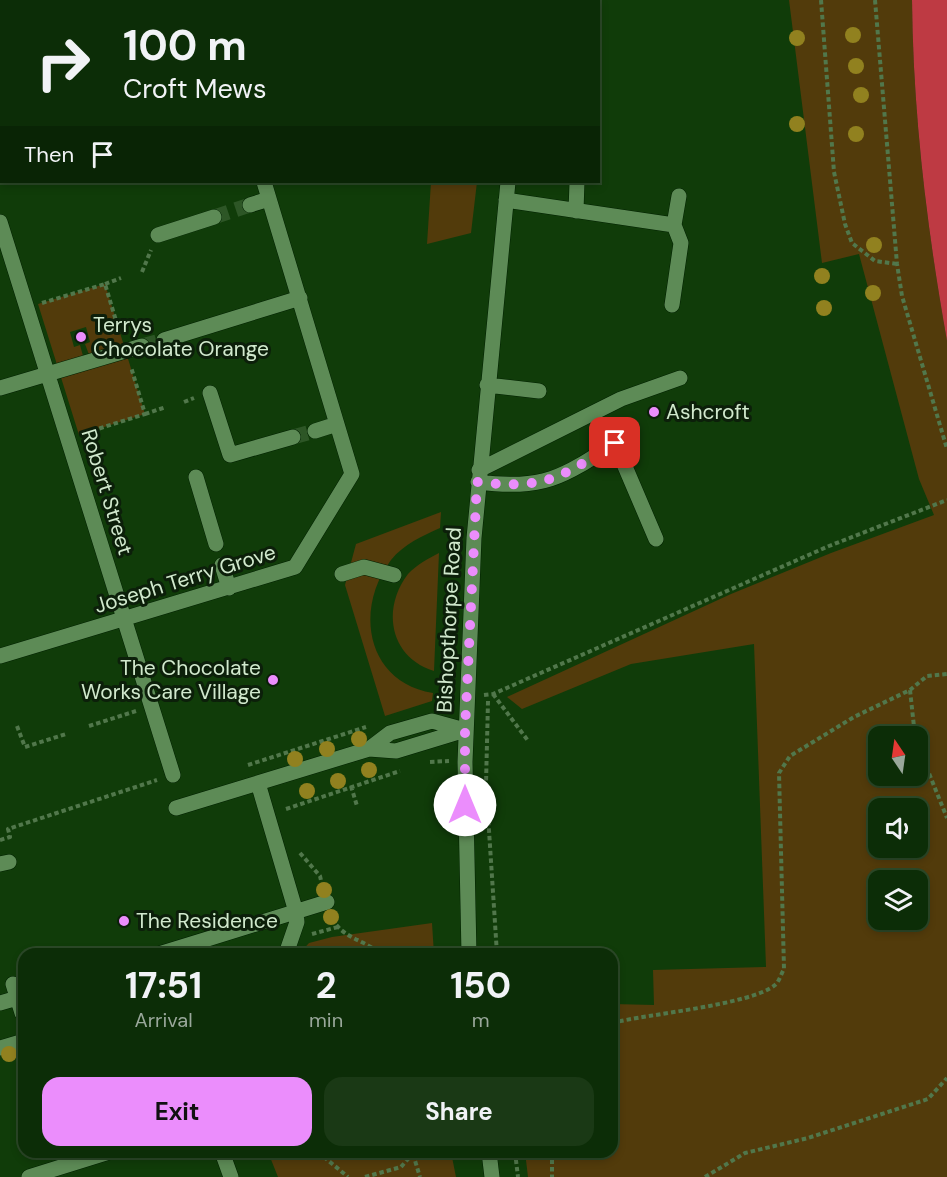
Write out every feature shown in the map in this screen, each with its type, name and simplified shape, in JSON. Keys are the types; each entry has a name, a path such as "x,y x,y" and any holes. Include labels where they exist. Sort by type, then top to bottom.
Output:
{"street":[{"name":"Joseph Terry Grove","path":"0,656 295,567 352,474 264,183"},
{"name":"Bishopthorpe Road","path":"469,948 465,730 478,476 508,183"},
{"path":"576,211 578,183"},
{"path":"672,305 681,243 674,225 679,196"},
{"path":"250,205 269,199"},
{"path":"506,200 674,225"},
{"path":"158,235 214,217"},
{"name":"Robert Street","path":"0,222 173,775"},
{"path":"164,340 300,298"},
{"path":"0,388 142,346"},
{"path":"478,476 621,399 680,378"},
{"path":"488,385 539,391"},
{"path":"210,393 230,455 293,437"},
{"path":"315,431 337,424"},
{"path":"478,476 516,485 556,479 567,475 615,443 656,539"},
{"path":"196,477 216,544"},
{"path":"222,566 229,588"},
{"path":"342,574 364,567 394,575"},
{"path":"176,808 369,749 396,751 465,730"},
{"path":"258,783 296,912 297,922 287,948"},
{"path":"179,948 327,902"},
{"path":"0,1003 18,992"},
{"path":"0,1048 18,1043"},
{"path":"29,1177 90,1158"},
{"path":"224,1158 231,1177"},
{"path":"490,1158 492,1177"}],"path":[{"path":"821,0 834,172 845,224 852,243 875,261 897,264"},
{"path":"875,0 897,264 917,352 947,449"},
{"path":"105,284 121,278"},
{"path":"145,414 166,407"},
{"path":"467,698 490,694 808,554 947,500"},
{"path":"618,1022 755,995 776,985 784,969 779,773 790,756 854,717 910,690 927,676 947,674"},
{"path":"910,690 914,726"},
{"path":"490,694 529,742"},
{"path":"490,694 486,784 497,948"},
{"path":"89,726 151,706"},
{"path":"242,766 375,724"},
{"path":"17,726 25,747 66,734"},
{"path":"421,764 431,761 465,762"},
{"path":"289,816 286,807 402,770"},
{"path":"928,771 947,818"},
{"path":"0,839 10,837 8,829 173,775"},
{"path":"351,786 357,806"},
{"path":"297,845 300,855 320,876 334,922 346,935 366,942 374,948"},
{"path":"705,1177 745,1154 808,1138 928,1099 947,1078"},
{"path":"325,1158 348,1177"},
{"path":"365,1177 401,1167 409,1158"},
{"path":"414,1158 420,1177"},
{"path":"516,1158 518,1177"},
{"path":"552,1158 552,1177"}],"shaded area":[{"path":"789,0 912,0 915,86 922,172 947,341 947,1177 528,1177 526,1158 618,1158 618,1004 654,1005 653,970 766,967 754,644 631,664 522,709 507,697 731,594 831,553 934,515 919,479 859,254 822,263"},
{"path":"912,0 947,0 947,341 922,172 915,86"},
{"path":"431,183 477,183 471,233 427,244"},
{"path":"105,284 145,414 79,435 38,304","holes":["86,327 90,342 85,344 91,360 85,363 80,345 74,347 70,332"]},
{"path":"441,512 440,528 407,545 391,560 379,579 373,600 370,621 373,641 381,659 393,674 410,686 433,693 432,701 385,716 345,585 356,544"},
{"path":"439,553 434,671 419,665 399,644 394,631 393,617 394,602 408,574"},
{"path":"432,923 434,948 304,948 309,943 332,937"},
{"path":"270,1158 452,1158 456,1177 278,1177"}],"tunnel":[{"path":"214,217 250,205"},
{"path":"142,346 164,340"},
{"path":"293,437 315,431"}],"place":[{"name":"Terrys Chocolate Orange","path":"81,337"},
{"name":"Ashcroft","path":"654,412"},
{"name":"The Chocolate Works Care Village","path":"273,680"},
{"name":"The Residence","path":"124,921"}],"route":[{"path":"465,805 465,730 477,482 507,486 556,479 567,475 615,443"}]}
